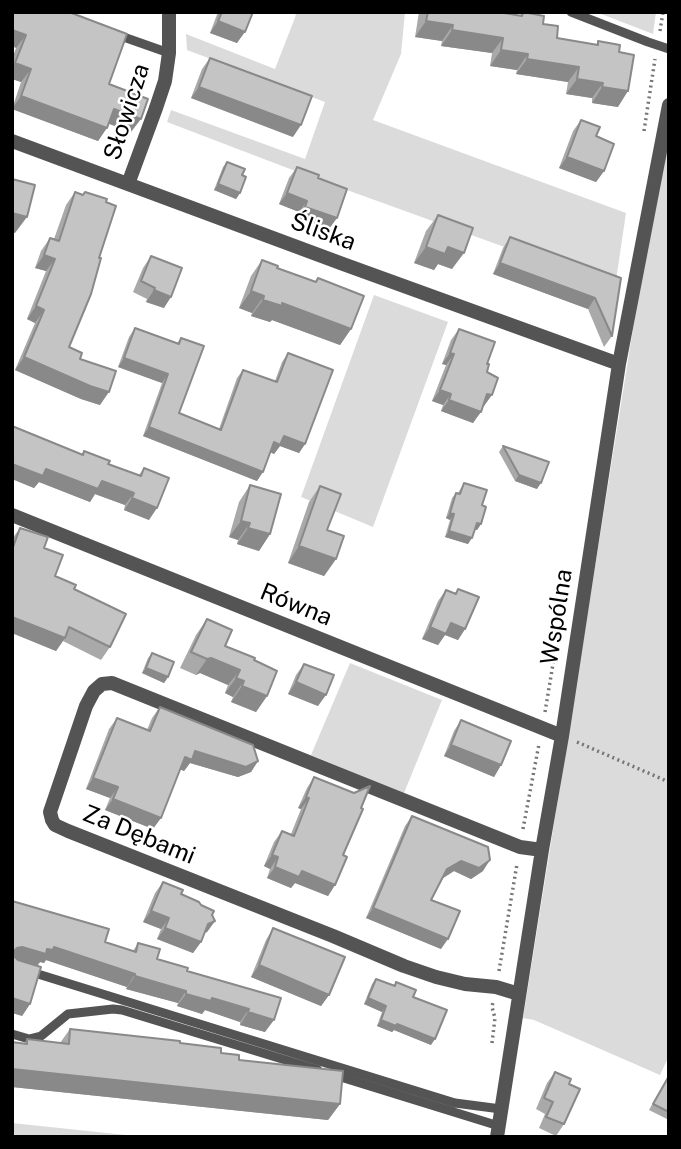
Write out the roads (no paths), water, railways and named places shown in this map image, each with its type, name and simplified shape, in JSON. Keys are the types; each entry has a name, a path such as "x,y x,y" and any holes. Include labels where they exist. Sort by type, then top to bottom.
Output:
{"street":[{"name":"Słowicza","path":"128,184 165,81 169,53 169,12"},
{"name":"Wspólna","path":"498,1131 619,363 669,105"},
{"name":"Śliska","path":"12,141 619,363"},
{"name":"Równa","path":"12,515 562,736"},
{"name":"Za Dębami","path":"520,994 496,987 465,984 436,977 404,966 68,831 55,825 50,812 86,706 94,691 102,684 111,683 520,847 542,850"}],"lane":[{"path":"571,12 669,49"},
{"path":"103,29 169,53"},
{"path":"12,966 454,1103 501,1109"},
{"path":"12,1034 29,1039 41,1036 68,1014 122,1010 498,1131"}]}
